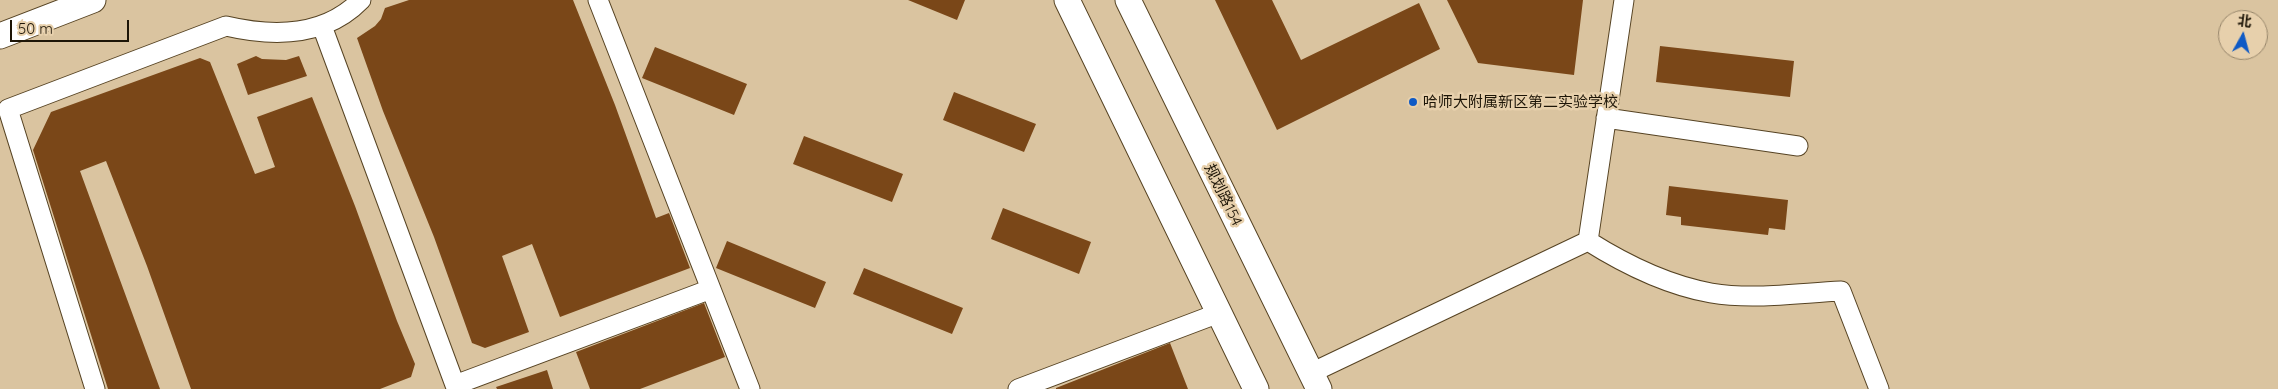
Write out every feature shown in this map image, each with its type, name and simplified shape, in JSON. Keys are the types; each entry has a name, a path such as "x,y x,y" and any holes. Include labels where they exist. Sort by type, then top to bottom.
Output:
{"main road":[{"path":"0,36 93,0"},
{"path":"1067,0 1256,389"},
{"name":"规划路154","path":"1128,0 1315,381"}],"street":[{"path":"95,389 8,109 226,26 273,33 296,32 322,26 341,18 361,0"},
{"path":"598,0 750,389"},
{"path":"1588,242 1624,0"},
{"path":"322,26 452,388 711,288"},
{"path":"1606,118 1798,146"},
{"path":"1315,381 1588,242"},
{"path":"1588,242 1618,260 1651,275 1712,293 1752,295 1841,291 1879,389"},
{"path":"1018,389 1219,313"}],"building":[{"path":"409,0 573,0 615,105 656,218 669,213 690,268 560,317 532,244 502,256 529,332 485,348 472,343 434,237 383,111 357,38 375,26 381,19 385,8"},
{"path":"908,0 965,0 957,20"},
{"path":"1215,0 1272,0 1301,60 1419,3 1440,49 1277,130"},
{"path":"1447,0 1583,0 1574,75 1478,63"},
{"path":"1660,46 1794,61 1790,97 1656,82"},
{"path":"655,47 747,84 734,115 642,78"},
{"path":"256,56 262,59 286,60 299,56 307,76 248,95 237,64"},
{"path":"200,58 210,62 255,174 275,167 257,117 312,97 415,364 411,377 380,389 191,389 147,266 106,161 80,171 160,389 108,389 33,150 51,112"},
{"path":"954,92 1036,124 1024,152 943,120"},
{"path":"804,136 903,174 892,202 793,164"},
{"path":"1669,186 1788,200 1785,230 1769,228 1768,235 1681,225 1681,217 1666,215"},
{"path":"1003,208 1091,242 1079,274 991,239"},
{"path":"727,241 826,282 815,308 716,268"},
{"path":"864,268 963,308 952,334 853,294"},
{"path":"704,303 725,357 640,389 590,389 576,352"},
{"path":"1170,343 1188,389 1056,389 1056,388"},
{"path":"547,370 553,389 497,389 496,387"}],"place":[{"name":"哈师大附属新区第二实验学校","path":"1413,102"}]}
